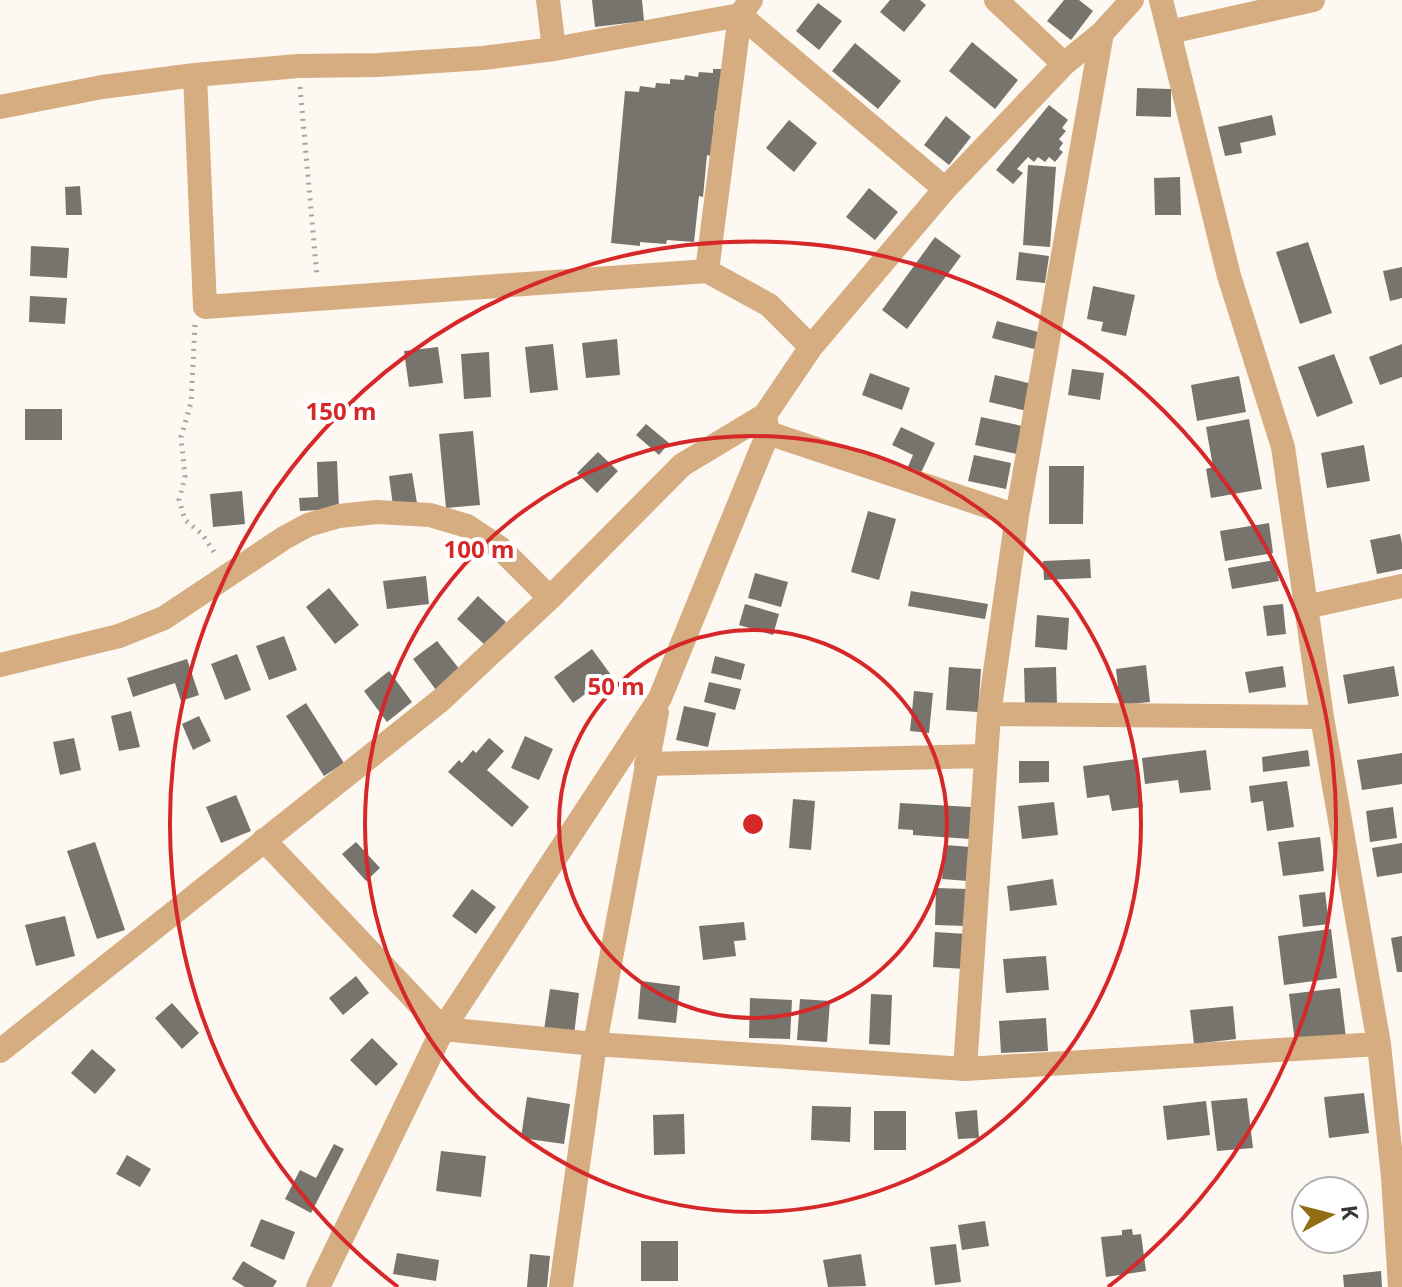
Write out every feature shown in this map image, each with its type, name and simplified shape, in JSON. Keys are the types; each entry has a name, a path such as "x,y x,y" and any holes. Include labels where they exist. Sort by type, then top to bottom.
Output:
{"street":[{"path":"548,0 554,49"},
{"path":"996,0 1064,64"},
{"path":"561,1287 595,1044 660,698 766,424 811,347 945,189 1064,64 1102,33 1132,0"},
{"path":"1161,0 1229,276 1283,447 1322,717 1379,1044 1398,1176 1400,1287"},
{"path":"1170,32 1313,0"},
{"path":"0,107 102,87 195,75 298,66 483,58 554,49 745,7"},
{"path":"745,7 945,189"},
{"path":"707,271 745,7"},
{"path":"965,1069 989,714 1017,516 1102,33"},
{"path":"195,75 205,307 707,271 769,305 811,347"},
{"path":"3,1043 441,700 550,598 682,465 766,424 1017,516"},
{"path":"0,665 130,632 164,618 284,538 339,516 377,512 430,515 467,526 500,548 550,598"},
{"path":"1306,607 1402,586"},
{"path":"318,1287 443,1029 660,698"},
{"path":"989,714 1322,717"},
{"path":"646,764 985,756"},
{"path":"264,840 443,1029 595,1044 965,1069 1379,1044"}],"path":[{"path":"298,66 319,298"},
{"path":"205,307 195,326 191,403 181,437 185,477 179,500 185,520 202,534 229,574"}],"building":[{"path":"592,0 642,0 644,21 595,27"},
{"path":"890,0 920,0 926,5 904,32 880,12"},
{"path":"1064,0 1079,0 1093,11 1071,40 1047,21"},
{"path":"818,3 842,21 819,50 796,31"},
{"path":"972,42 1018,80 995,109 949,71"},
{"path":"855,43 901,81 878,109 832,71"},
{"path":"713,69 723,69 719,111 715,111 711,156 707,155 694,242 640,242 640,246 611,243 625,91 639,92 640,86 655,88 656,83 670,84 670,79 684,80 685,75 698,77 699,72 713,73"},
{"path":"1137,88 1171,89 1171,117 1136,116"},
{"path":"1049,105 1068,120 1062,128 1066,131 1059,139 1063,143 1059,149 1063,152 1055,162 1049,157 1045,162 1038,157 1034,162 1028,157 1017,169 1023,173 1013,184 996,170"},
{"path":"1272,115 1276,135 1240,143 1242,153 1225,156 1218,127"},
{"path":"946,116 971,137 949,165 924,145"},
{"path":"789,120 817,143 794,172 766,148"},
{"path":"1028,165 1056,167 1050,247 1023,245"},
{"path":"1180,177 1181,215 1155,215 1154,178"},
{"path":"80,186 82,215 66,215 65,187"},
{"path":"869,188 898,212 875,240 846,217"},
{"path":"935,237 961,256 907,329 882,310"},
{"path":"1308,242 1332,313 1300,324 1276,252"},
{"path":"31,246 69,248 67,278 30,276"},
{"path":"1019,252 1049,256 1045,283 1016,280"},
{"path":"1402,267 1402,298 1390,301 1383,271"},
{"path":"1093,286 1135,295 1126,336 1101,331 1103,322 1087,319"},
{"path":"30,296 67,298 65,324 29,322"},
{"path":"997,321 1042,333 1038,350 992,338"},
{"path":"617,339 620,375 586,378 582,343"},
{"path":"553,344 558,390 530,393 525,347"},
{"path":"1402,344 1402,377 1380,385 1369,357"},
{"path":"438,347 443,383 409,387 404,351"},
{"path":"489,352 491,397 464,399 461,354"},
{"path":"1334,354 1353,403 1317,417 1298,367"},
{"path":"1072,369 1104,373 1100,400 1068,395"},
{"path":"870,373 910,388 902,410 862,395"},
{"path":"995,375 1032,384 1027,411 989,402"},
{"path":"1239,376 1246,412 1197,421 1191,385"},
{"path":"25,409 62,409 62,440 25,440"},
{"path":"981,417 1022,426 1017,454 975,445"},
{"path":"1249,419 1262,489 1211,498 1206,469 1213,467 1206,427"},
{"path":"646,424 669,443 659,455 636,435"},
{"path":"901,427 935,443 920,475 907,469 913,455 892,445"},
{"path":"473,431 480,505 446,508 439,434"},
{"path":"1364,445 1370,481 1327,488 1321,453"},
{"path":"598,452 618,471 597,493 577,473"},
{"path":"974,455 1011,463 1006,489 968,481"},
{"path":"337,461 339,509 300,511 299,498 318,497 317,462"},
{"path":"1049,466 1084,466 1083,524 1049,524"},
{"path":"412,473 417,503 393,506 389,476"},
{"path":"242,491 245,524 213,527 210,494"},
{"path":"868,511 896,519 879,580 851,572"},
{"path":"1269,523 1273,553 1225,561 1220,531"},
{"path":"1400,534 1402,569 1377,574 1370,540"},
{"path":"1090,559 1091,578 1044,580 1043,561"},
{"path":"1275,560 1279,581 1232,589 1228,568"},
{"path":"755,573 788,582 781,607 748,598"},
{"path":"426,576 429,604 387,609 383,581"},
{"path":"329,588 359,625 335,644 306,607"},
{"path":"911,591 988,604 985,619 908,606"},
{"path":"478,596 506,622 485,645 457,619"},
{"path":"745,604 779,614 773,635 739,625"},
{"path":"1283,604 1286,634 1267,636 1263,606"},
{"path":"1037,615 1069,618 1067,650 1035,647"},
{"path":"284,636 297,670 269,680 256,646"},
{"path":"437,641 461,671 436,690 413,659"},
{"path":"592,649 611,675 573,703 554,677"},
{"path":"237,654 251,690 225,700 211,664"},
{"path":"715,656 745,664 741,680 711,673"},
{"path":"187,659 199,695 181,701 175,683 133,697 127,678"},
{"path":"1146,665 1150,702 1120,705 1116,669"},
{"path":"1283,666 1286,687 1249,693 1245,672"},
{"path":"1394,666 1399,696 1348,704 1343,675"},
{"path":"949,667 981,669 978,712 946,710"},
{"path":"1056,667 1057,706 1025,707 1024,668"},
{"path":"389,671 412,702 387,722 364,691"},
{"path":"709,682 741,689 735,710 704,702"},
{"path":"914,691 933,693 929,733 910,731"},
{"path":"306,703 344,763 324,776 286,716"},
{"path":"684,706 716,713 708,747 676,740"},
{"path":"131,711 140,747 119,751 111,716"},
{"path":"199,716 211,741 193,750 182,724"},
{"path":"525,736 553,749 539,780 511,768"},
{"path":"74,738 81,770 60,775 53,742"},
{"path":"489,738 504,751 487,770 529,807 512,827 448,772 459,760 462,763 473,750 476,753"},
{"path":"1206,750 1211,790 1180,793 1178,780 1145,784 1142,758"},
{"path":"1308,750 1310,766 1263,772 1262,757"},
{"path":"1402,753 1402,784 1362,790 1357,760"},
{"path":"1136,759 1143,807 1112,811 1109,795 1087,798 1083,766"},
{"path":"1019,761 1049,761 1049,782 1019,783"},
{"path":"1287,781 1294,827 1267,831 1263,801 1251,803 1249,786"},
{"path":"236,795 251,831 221,843 206,807"},
{"path":"793,799 815,801 811,850 789,848"},
{"path":"1054,802 1058,835 1022,839 1018,806"},
{"path":"900,803 971,807 970,839 913,835 913,830 898,829"},
{"path":"1393,807 1397,838 1370,842 1366,811"},
{"path":"1320,837 1324,871 1283,876 1278,842"},
{"path":"95,842 125,930 97,939 67,851"},
{"path":"356,842 380,868 366,881 342,854"},
{"path":"1402,843 1402,873 1377,877 1372,848"},
{"path":"945,845 971,847 968,881 942,879"},
{"path":"1053,879 1057,905 1010,911 1007,886"},
{"path":"936,888 968,889 967,926 935,925"},
{"path":"472,889 496,907 476,934 452,916"},
{"path":"1325,892 1329,924 1303,927 1299,895"},
{"path":"65,916 75,956 36,966 25,925"},
{"path":"744,922 746,940 734,941 736,956 703,960 699,926"},
{"path":"1331,929 1337,978 1284,985 1278,936"},
{"path":"935,932 967,934 965,969 933,967"},
{"path":"1402,936 1402,972 1397,972 1391,938"},
{"path":"1046,956 1049,990 1006,993 1003,959"},
{"path":"356,976 369,993 343,1015 329,998"},
{"path":"641,981 680,986 676,1023 638,1019"},
{"path":"1340,988 1346,1038 1295,1043 1289,994"},
{"path":"550,989 579,993 574,1035 544,1030"},
{"path":"871,994 892,995 890,1045 869,1044"},
{"path":"750,998 792,1000 790,1039 749,1038"},
{"path":"800,999 830,1001 827,1042 797,1040"},
{"path":"172,1003 199,1033 182,1049 155,1018"},
{"path":"1233,1006 1236,1039 1194,1044 1190,1010"},
{"path":"1046,1018 1048,1051 1001,1053 999,1021"},
{"path":"372,1038 398,1064 376,1086 350,1060"},
{"path":"92,1049 116,1070 95,1094 71,1073"},
{"path":"1364,1093 1369,1133 1329,1138 1324,1097"},
{"path":"527,1097 570,1104 564,1144 521,1138"},
{"path":"1247,1098 1253,1148 1217,1151 1211,1101"},
{"path":"1206,1101 1210,1135 1167,1140 1163,1106"},
{"path":"812,1106 851,1107 850,1142 811,1140"},
{"path":"977,1110 979,1138 958,1139 955,1112"},
{"path":"874,1111 906,1111 906,1150 874,1150"},
{"path":"684,1114 685,1154 654,1155 653,1115"},
{"path":"334,1144 344,1149 311,1213 285,1199 300,1170 316,1178"},
{"path":"441,1151 486,1156 481,1197 436,1191"},
{"path":"127,1155 151,1169 140,1187 116,1174"},
{"path":"261,1219 295,1232 284,1260 250,1246"},
{"path":"985,1221 989,1246 962,1250 958,1225"},
{"path":"1132,1229 1133,1235 1141,1234 1146,1271 1106,1277 1101,1237 1122,1235 1122,1230"},
{"path":"641,1241 678,1241 678,1281 641,1281"},
{"path":"956,1244 961,1282 935,1285 930,1247"},
{"path":"397,1253 439,1260 436,1281 393,1274"},
{"path":"530,1254 550,1256 547,1287 527,1287"},
{"path":"861,1254 866,1286 828,1287 823,1260"},
{"path":"243,1261 277,1281 273,1287 245,1287 232,1279"},
{"path":"1381,1271 1382,1287 1344,1287 1343,1275"}]}
